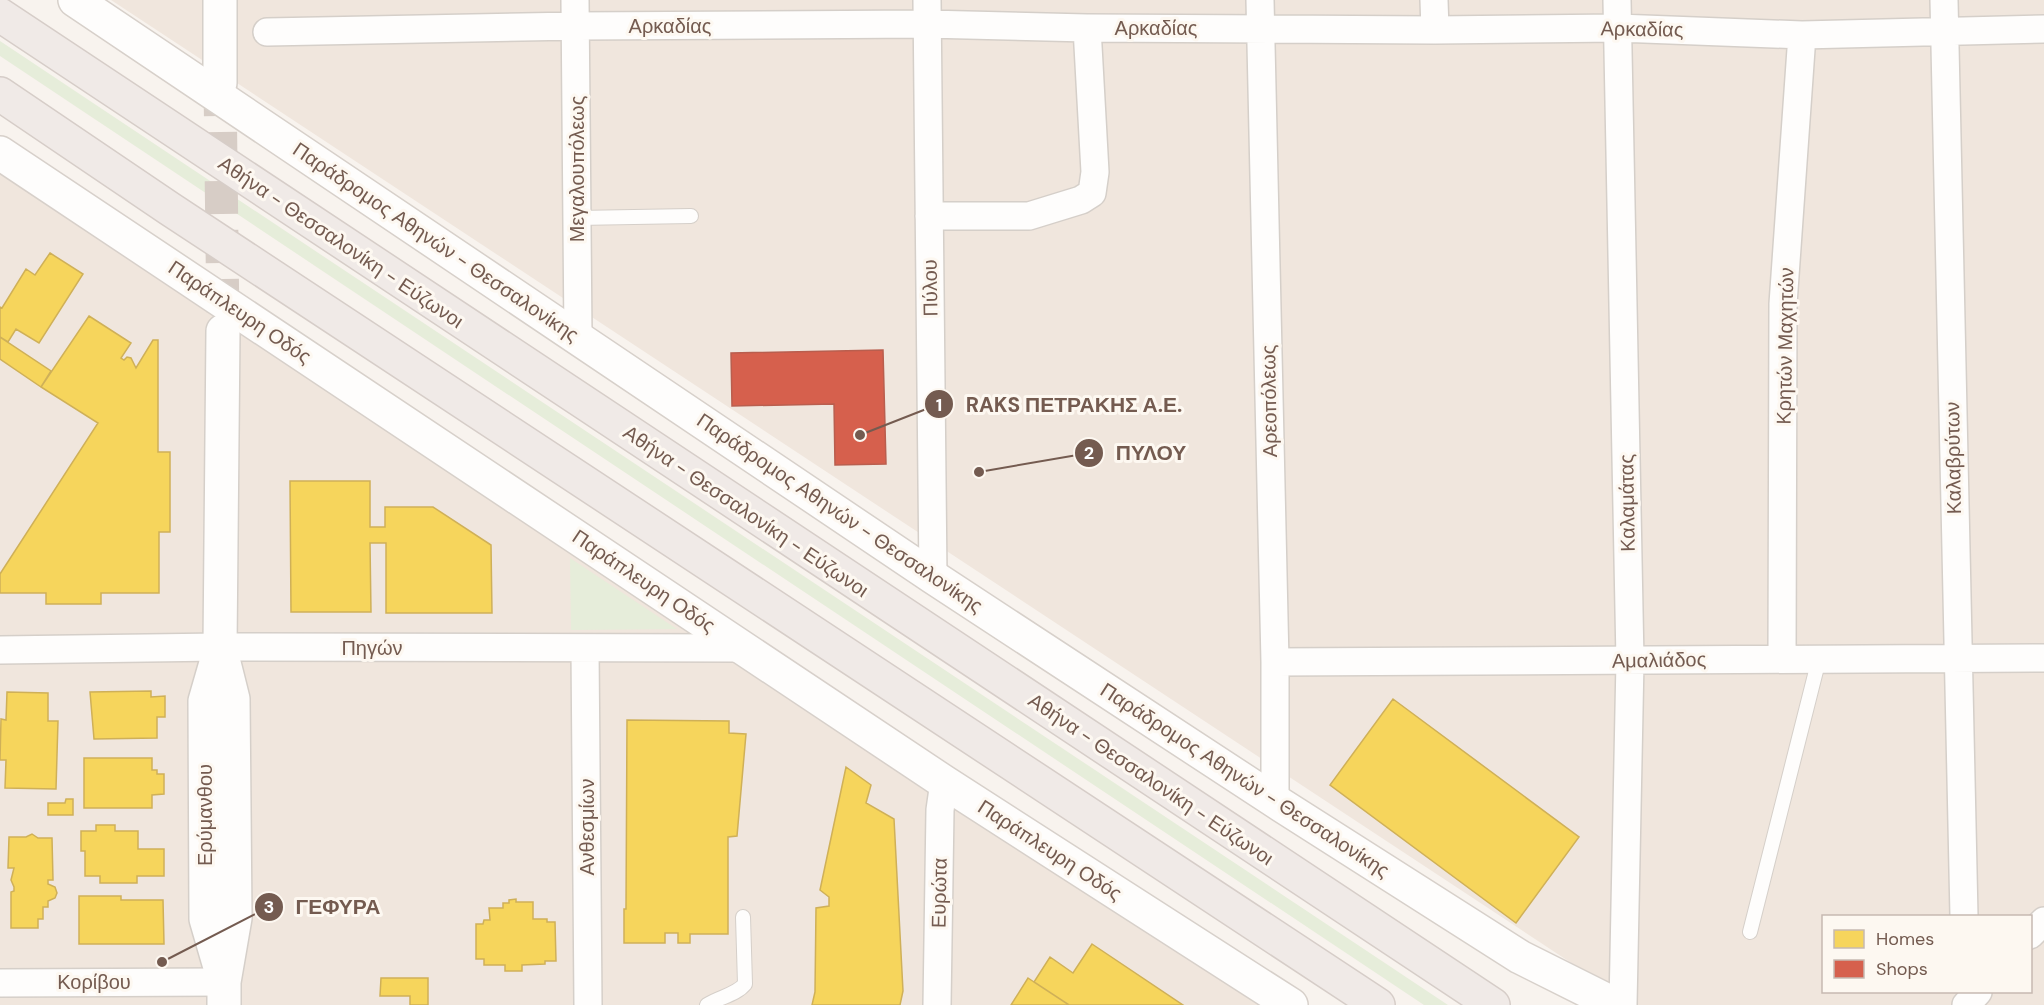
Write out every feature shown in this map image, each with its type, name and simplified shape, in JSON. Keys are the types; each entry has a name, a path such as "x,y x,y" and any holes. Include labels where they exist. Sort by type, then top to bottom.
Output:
{"highway":[{"name":"Αθήνα - Θεσσαλονίκη - Εύζωνοι","path":"0,15 1492,1005"},
{"path":"0,94 190,222 1378,1005"}],"main road":[{"name":"Παράδρομος Αθηνών - Θεσσαλονίκης","path":"75,0 933,577 1275,801 1520,957 1616,1005"},
{"path":"220,0 220,83"},
{"name":"Παράπλευρη Οδός","path":"0,153 944,782 1292,1005"},
{"name":"Ερύμανθου","path":"223,331 220,647 233,699 235,918 224,993"}],"street":[{"name":"Αρεοπόλεως","path":"1260,0 1275,662 1275,801"},
{"path":"1434,0 1435,30"},
{"name":"Καλαμάτας","path":"1617,0 1629,661 1623,1005"},
{"name":"Καλαβρύτων","path":"1944,0 1964,915"},
{"name":"Αρκαδίας","path":"267,32 575,13 927,12 1087,28 1435,30 1618,28 1802,35 2044,29"},
{"name":"Πύλου","path":"927,12 933,577"},
{"name":"Μεγαλουπόλεως","path":"575,13 578,338"},
{"path":"929,216 1029,216 1081,200 1092,193 1095,172 1087,28"},
{"name":"Κρητών Μαχητών","path":"1782,658 1784,304 1802,35"},
{"name":"Πηγών","path":"0,650 220,647 743,648"},
{"name":"Ανθεσμίων","path":"585,649 588,1005"},
{"name":"Αμαλιάδος","path":"1275,662 2044,658"},
{"name":"Ευρώτα","path":"937,1005 940,810 944,782"},
{"path":"2032,934 2044,921"},
{"name":"Κορίβου","path":"0,983 224,993"},
{"path":"1966,1005 1977,993"}],"lane":[{"path":"577,218 691,216"},
{"path":"1750,932 1819,659"},
{"path":"707,1005 741,990 745,984 743,917"}],"shaded area":[{"path":"111,0 2044,0 2044,1005 1635,1005"},
{"path":"0,166 1263,1005 0,1005"}],"green space":[{"path":"0,41 1448,1005 1424,1005 0,56"},
{"path":"570,558 677,629 571,630"}],"building: Homes":[{"path":"50,253 83,274 39,343 16,329 8,342 0,337 0,307 2,308 26,269 35,275"},
{"path":"89,316 131,343 121,358 124,360 127,357 131,358 136,368 153,340 158,340 158,452 170,452 170,532 159,532 159,593 101,593 101,604 46,604 46,593 0,593 0,574 98,423 41,387"},
{"path":"0,337 51,371 41,387 0,359"},
{"path":"290,481 370,481 370,527 385,527 385,507 433,507 491,545 492,613 386,613 386,543 370,543 371,612 291,612"},
{"path":"151,691 151,697 165,696 165,717 157,717 157,738 94,739 90,692"},
{"path":"7,692 48,693 48,721 58,721 56,789 5,788 6,760 0,760 1,719 6,720"},
{"path":"1393,699 1579,837 1516,923 1330,785"},
{"path":"627,720 729,721 729,733 746,734 737,836 728,837 728,934 690,934 690,943 678,943 678,933 665,933 665,943 624,943"},
{"path":"84,758 152,758 152,770 157,770 157,774 164,774 164,794 152,795 152,808 84,808"},
{"path":"846,767 871,785 866,803 894,819 903,991 900,1005 812,1005 815,992 816,908 829,906 829,897 820,890"},
{"path":"66,799 73,799 73,815 48,815 48,803 65,803"},
{"path":"96,825 115,825 115,831 138,831 138,849 164,849 164,876 137,876 137,883 100,883 100,876 85,876 85,851 81,851 81,831 96,831"},
{"path":"32,834 38,838 52,838 53,880 48,880 48,884 55,887 57,893 55,898 48,901 48,907 43,907 43,919 38,919 38,928 11,928 11,892 14,891 14,887 11,880 14,868 8,868 9,837 26,837"},
{"path":"79,896 121,896 121,900 163,900 164,944 79,944"},
{"path":"516,899 516,902 533,902 533,919 547,919 547,922 555,922 556,961 522,965 522,971 505,971 505,965 484,965 484,959 476,959 476,924 483,924 484,920 490,920 489,908 503,908 503,903"},
{"path":"1092,944 1183,1005 1069,1005 1034,982 1050,957 1073,973"},
{"path":"381,978 428,978 428,1005 410,1005 410,996 380,996"},
{"path":"1028,978 1034,982 1069,1005 1011,1005"}],"building: Shops":[{"path":"883,350 886,464 835,465 834,404 732,406 731,353"}],"tunnel":[{"path":"220,83 223,326"}],"place":[{"name":"RAKS ΠΕΤΡΑΚΗΣ Α.Ε.","path":"860,435"},
{"name":"ΠΥΛΟΥ","path":"979,472"},
{"name":"ΓΕΦΥΡΑ","path":"162,962"}]}
